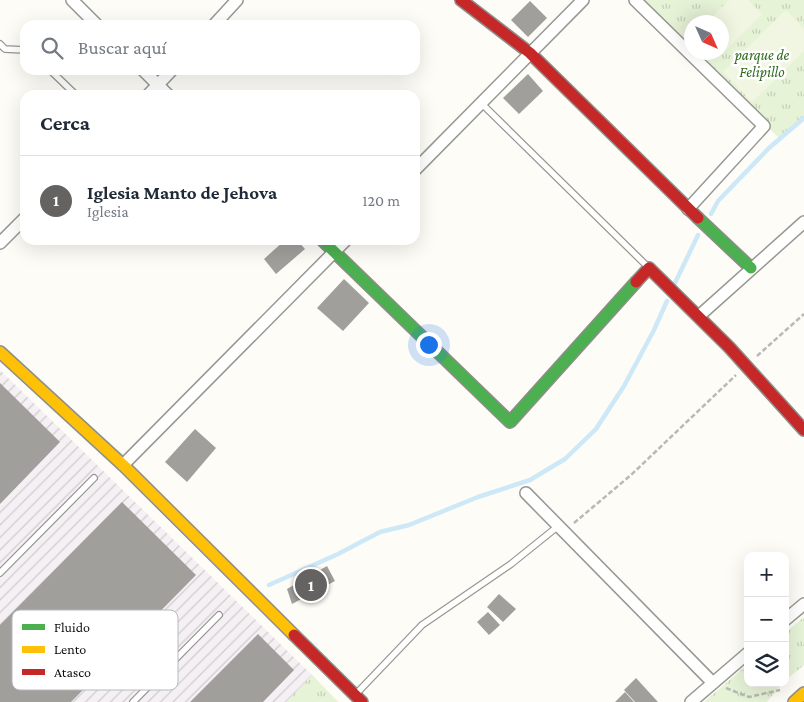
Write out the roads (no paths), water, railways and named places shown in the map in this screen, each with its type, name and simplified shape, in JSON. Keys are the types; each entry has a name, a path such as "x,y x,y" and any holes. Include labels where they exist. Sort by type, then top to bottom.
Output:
{"main road":[{"path":"461,0 530,53 688,209 751,268"},
{"path":"327,245 510,422 649,268 747,365 804,430"},
{"path":"0,352 123,465 359,698"},
{"path":"794,702 804,694"}],"street":[{"path":"72,0 93,20"},
{"path":"219,20 237,0"},
{"path":"635,0 764,126 688,209"},
{"path":"420,165 530,53 575,3"},
{"path":"147,75 163,90"},
{"path":"153,90 167,75"},
{"path":"699,316 804,222"},
{"path":"0,243 20,223"},
{"path":"123,465 341,245"},
{"path":"526,493 712,683"},
{"path":"789,617 804,604"},
{"path":"691,702 744,655"}],"lane":[{"path":"0,44 5,49 20,50"},
{"path":"55,75 71,90"},
{"path":"481,103 649,268"},
{"path":"0,573 94,478"},
{"path":"359,698 422,625 511,564 558,526"},
{"path":"178,656 219,615"},
{"path":"133,702 145,690"}],"waterway":[{"path":"711,214 718,201 769,148 804,118"},
{"path":"675,283 698,235"},
{"path":"269,585 338,554 380,532 409,525 478,497 530,480 565,459 596,429 624,386 667,301"}],"place":[{"name":"Iglesia Manto de Jehova","path":"311,585"}],"park label":[{"name":"parque de Felipillo","path":"762,64"}]}
